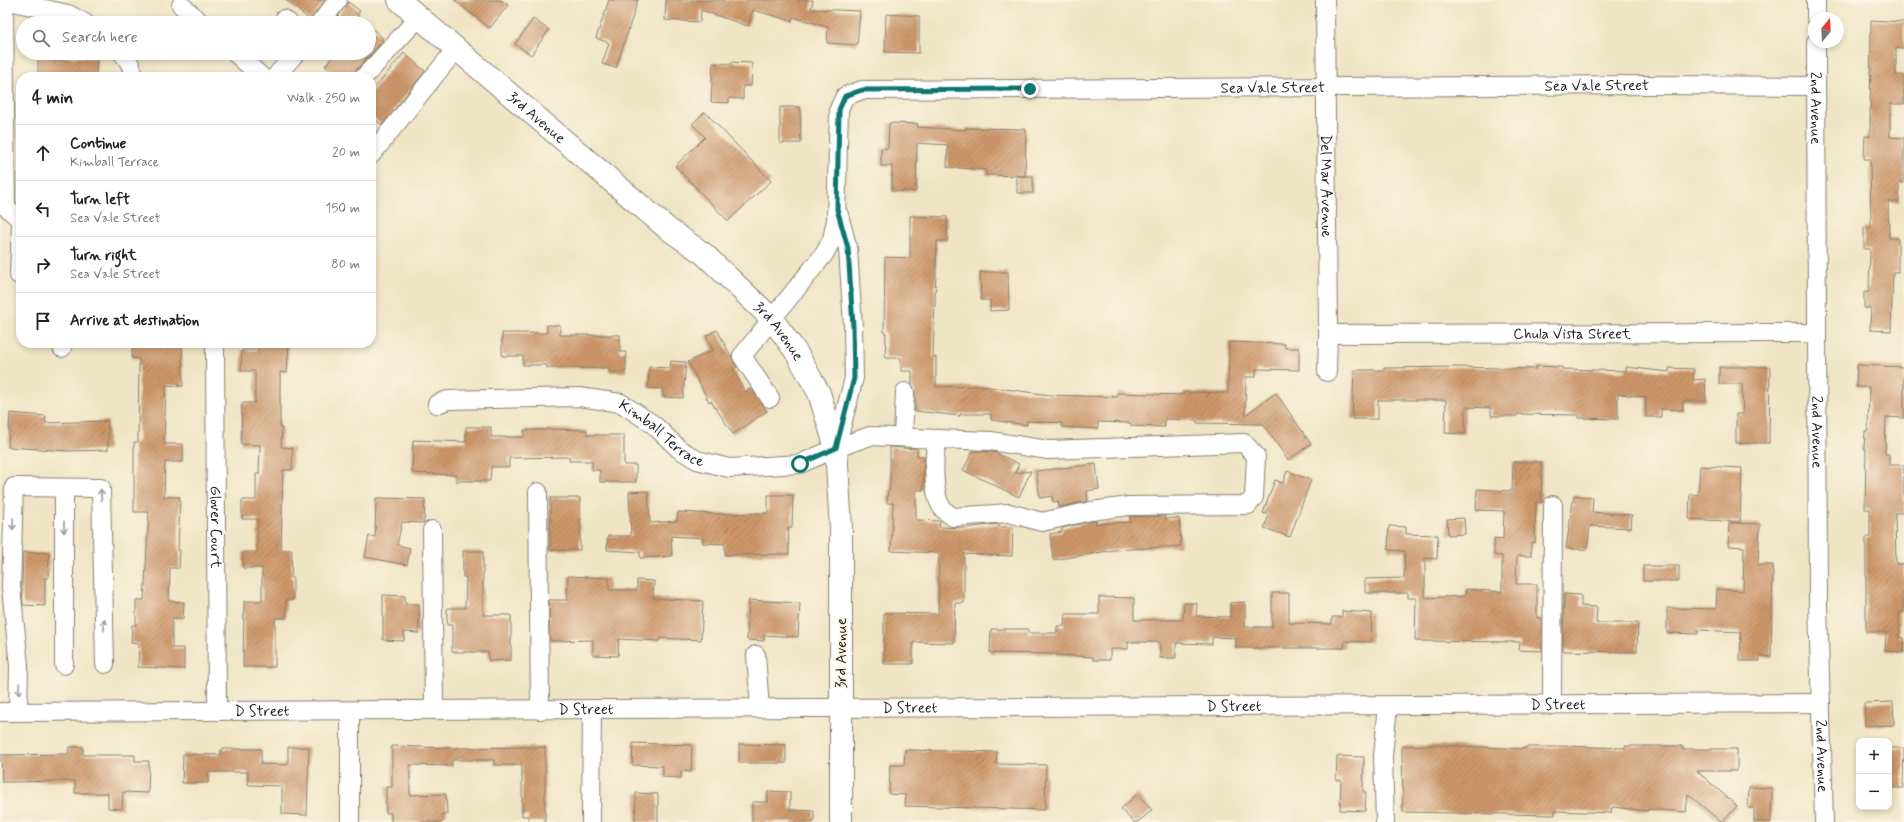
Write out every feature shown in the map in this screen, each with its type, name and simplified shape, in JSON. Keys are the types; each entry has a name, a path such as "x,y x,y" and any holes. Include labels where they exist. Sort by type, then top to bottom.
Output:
{"main road":[{"name":"3rd Avenue","path":"399,0 668,229 704,254 772,320 796,352 819,393 836,448 841,529 841,822"}],"street":[{"path":"16,216 6,207 4,0 72,16"},
{"path":"325,16 338,0"},
{"name":"Del Mar Avenue","path":"1325,0 1328,334 1326,372"},
{"path":"1816,0 1816,12"},
{"path":"181,5 193,16"},
{"path":"369,72 419,17"},
{"name":"2nd Avenue","path":"1816,48 1816,333 1824,822"},
{"path":"376,149 456,49"},
{"path":"128,60 133,72"},
{"path":"243,60 256,72"},
{"path":"279,72 290,60"},
{"name":"Sea Vale Street","path":"770,398 742,356 825,253 832,239 837,209 839,110 845,96 862,90 1816,86"},
{"name":"Sea Vale Street","path":"836,448 854,378 853,326 848,248 837,209"},
{"name":"Chula Vista Street","path":"1328,334 1816,333"},
{"name":"Glover Court","path":"215,348 217,711"},
{"path":"903,437 905,392"},
{"name":"Kimball Terrace","path":"437,404 448,400 579,397 621,403 654,425 679,448 697,460 730,468 800,464 836,448 870,436 991,441 1048,450 1244,444 1256,456 1254,497 1248,505 1129,506 1091,511 1042,522 1010,513 953,517 943,509 936,492 935,448 938,439"},
{"path":"18,712 20,666 6,587 14,487 101,488 105,664"},
{"path":"64,488 64,665"},
{"path":"538,492 540,710"},
{"path":"1552,705 1553,505"},
{"path":"432,530 434,710"},
{"path":"756,655 760,708"},
{"name":"D Street","path":"0,712 1821,704"},
{"path":"1385,822 1383,756 1388,706"},
{"path":"591,822 592,709"},
{"path":"350,710 350,822"}],"building":[{"path":"286,0 325,0 313,16 305,16"},
{"path":"454,0 501,0 508,5 490,28"},
{"path":"609,0 638,0 616,68 602,64 609,43 596,38"},
{"path":"666,0 813,0 811,9 860,11 857,45 827,43 828,27 793,17 792,21 753,10 748,26 701,10 700,22 665,20"},
{"path":"348,2 360,11 357,15 358,16 338,16"},
{"path":"886,14 919,16 919,53 885,52"},
{"path":"533,19 549,30 531,55 515,44"},
{"path":"1871,20 1904,22 1904,48 1896,48 1896,75 1904,75 1904,104 1890,104 1890,137 1904,138 1904,183 1899,183 1899,202 1888,202 1889,238 1898,238 1898,272 1893,272 1891,331 1870,330 1871,308 1864,308 1864,292 1869,292 1870,249 1864,249 1864,228 1871,228 1870,159 1864,159 1865,136 1870,137"},
{"path":"376,32 382,37 382,42 376,48"},
{"path":"404,53 425,71 382,125 376,120 376,86"},
{"path":"38,60 97,60 96,72 38,72"},
{"path":"330,60 365,60 355,72 332,72 325,66"},
{"path":"731,62 752,63 751,86 743,86 743,99 729,98 729,103 711,102 713,63 731,64"},
{"path":"780,107 800,107 801,143 780,143"},
{"path":"705,112 771,181 728,221 675,166 705,137 692,124"},
{"path":"889,123 918,124 917,127 966,130 966,128 1026,129 1025,176 986,175 986,170 947,167 948,145 917,143 916,191 892,191 892,166 881,166 881,148 888,148"},
{"path":"1017,176 1033,176 1033,193 1017,193"},
{"path":"910,216 947,217 947,241 937,241 933,357 936,357 936,387 982,386 1050,395 1117,397 1117,393 1183,395 1184,392 1228,393 1229,342 1285,344 1285,348 1299,348 1299,370 1256,369 1256,377 1246,377 1245,415 1276,393 1311,444 1288,460 1263,424 1197,423 1197,420 1165,419 1165,427 1131,426 1131,423 1098,422 1098,429 1062,427 1062,423 1027,421 1027,425 991,420 991,414 960,414 960,416 915,411 915,392 912,385 912,371 901,371 901,358 885,358 886,333 884,333 885,257 910,258"},
{"path":"980,272 1008,272 1009,310 990,311 990,300 981,300"},
{"path":"547,325 560,325 560,335 620,335 620,352 626,352 626,372 609,372 609,368 547,368 547,365 523,365 523,356 502,356 502,333 547,333"},
{"path":"717,330 737,367 733,369 745,392 751,388 767,411 733,434 711,401 709,402 688,362 713,350 706,336"},
{"path":"132,348 182,348 183,386 166,385 164,444 183,444 183,462 165,462 164,497 180,497 178,550 180,550 179,568 170,568 169,601 184,602 183,619 172,618 172,648 184,648 184,669 138,667 139,644 131,643 132,625 136,625 136,600 144,600 149,512 134,512 134,442 138,442 139,359 132,358"},
{"path":"258,348 289,348 287,373 280,372 280,427 282,428 281,447 293,448 292,470 283,470 281,550 292,550 291,578 293,578 293,600 286,600 286,618 275,618 275,667 243,667 244,601 262,601 262,568 243,568 243,552 257,552 258,519 242,519 242,500 256,500 256,474 259,474 260,445 241,444 242,403 255,403 255,371 241,371 242,350 258,350"},
{"path":"671,361 686,362 683,398 663,397 663,389 648,388 649,367 670,368"},
{"path":"1857,365 1904,367 1904,418 1886,417 1885,454 1889,454 1889,465 1904,465 1904,513 1895,513 1896,564 1904,564 1903,612 1899,612 1899,637 1904,638 1904,652 1885,651 1886,632 1866,632 1866,537 1870,537 1870,509 1865,509 1866,449 1864,449 1865,431 1868,431 1869,387 1856,387"},
{"path":"1536,366 1562,367 1562,369 1626,371 1626,367 1669,372 1669,368 1694,369 1693,380 1705,379 1706,401 1683,401 1683,410 1661,409 1661,417 1646,417 1646,397 1618,394 1618,419 1579,418 1579,415 1517,414 1517,416 1491,416 1491,408 1465,407 1465,434 1445,433 1446,400 1378,400 1378,419 1352,419 1354,370 1458,367 1536,369"},
{"path":"1719,367 1770,367 1769,443 1736,443 1736,414 1743,414 1742,384 1719,384"},
{"path":"10,413 46,416 45,423 108,421 108,450 69,451 8,447"},
{"path":"466,427 491,427 491,437 524,437 524,430 547,429 587,430 587,435 624,435 624,465 636,465 636,482 600,482 600,470 592,470 592,461 569,461 569,457 509,458 509,467 491,467 490,481 456,481 456,475 412,473 413,440 466,442"},
{"path":"890,447 917,449 917,456 924,456 923,490 916,490 916,520 940,521 939,527 964,528 999,524 999,527 1013,527 1012,556 964,554 964,603 955,603 954,643 913,642 913,664 884,664 884,613 938,614 939,553 891,551 893,503 887,503 888,490 890,490"},
{"path":"973,451 994,452 1019,464 1015,473 1031,471 1019,497 963,470"},
{"path":"1513,462 1542,462 1541,503 1536,502 1535,543 1531,542 1531,556 1517,556 1516,584 1537,584 1537,618 1542,618 1542,651 1519,650 1520,642 1415,641 1416,598 1408,598 1408,593 1365,593 1365,579 1404,578 1405,551 1388,550 1389,526 1406,527 1406,534 1438,535 1437,559 1425,558 1425,598 1465,596 1466,589 1502,592 1502,556 1494,555 1494,538 1503,539 1504,511 1476,510 1477,489 1512,491"},
{"path":"1096,464 1099,489 1087,491 1088,501 1059,507 1058,501 1053,502 1052,496 1040,498 1036,471"},
{"path":"1700,466 1742,468 1740,522 1689,519 1690,494 1698,495"},
{"path":"1287,471 1311,480 1290,537 1264,528 1269,515 1263,513 1275,480 1283,483"},
{"path":"648,491 650,523 677,521 678,512 716,514 768,513 768,495 793,495 792,528 788,528 789,554 725,555 725,544 703,543 703,538 671,536 672,556 640,558 640,552 607,550 608,536 631,536 629,492"},
{"path":"1574,495 1593,498 1592,512 1632,515 1631,528 1590,526 1587,550 1566,548"},
{"path":"376,498 425,499 424,523 402,522 397,545 410,548 407,565 365,557 369,536 375,537"},
{"path":"550,498 580,498 580,550 550,550"},
{"path":"1130,516 1165,516 1165,519 1179,518 1181,546 1114,550 1053,560 1050,534 1062,532 1062,528 1093,521 1096,521 1096,524 1130,522"},
{"path":"1464,518 1465,534 1448,535 1447,519"},
{"path":"1729,523 1760,524 1758,565 1773,565 1771,657 1760,656 1760,661 1740,661 1741,632 1698,630 1698,634 1667,633 1667,608 1716,609 1717,589 1743,591 1744,547 1728,546"},
{"path":"463,551 483,551 483,615 511,615 511,660 489,661 488,652 452,652 452,625 447,625 447,608 465,608 466,577 463,577"},
{"path":"23,552 49,553 48,578 45,578 45,606 23,605"},
{"path":"1643,566 1679,566 1679,581 1643,581"},
{"path":"568,576 609,578 609,590 637,590 637,580 654,581 653,598 703,601 701,640 660,638 660,641 619,639 618,656 593,655 593,640 550,641 549,600 567,600"},
{"path":"1272,593 1289,593 1289,623 1332,624 1332,617 1342,617 1342,611 1372,613 1371,642 1345,641 1344,648 1236,648 1236,638 1212,637 1212,644 1176,643 1176,658 1160,658 1160,642 1128,642 1128,649 1110,649 1110,660 1093,660 1093,657 1056,654 990,653 991,629 1028,629 1028,633 1057,633 1057,626 1064,626 1065,614 1099,614 1099,597 1134,598 1134,620 1183,620 1184,603 1197,603 1196,616 1230,617 1230,603 1245,602 1245,627 1272,627"},
{"path":"1564,594 1581,595 1581,606 1597,607 1596,623 1638,623 1637,652 1563,651"},
{"path":"383,595 405,596 405,604 419,604 419,633 404,632 404,641 383,640"},
{"path":"749,600 800,603 798,637 764,635 764,641 747,640"},
{"path":"1893,702 1894,725 1865,726 1864,703"},
{"path":"633,743 692,745 691,772 681,771 681,778 663,777 663,766 632,765"},
{"path":"739,744 786,745 786,763 739,763"},
{"path":"1435,745 1525,749 1525,747 1559,746 1625,748 1625,746 1682,746 1682,749 1737,749 1737,771 1697,771 1737,806 1723,822 1721,822 1688,794 1686,812 1648,809 1648,811 1612,807 1611,813 1555,811 1555,815 1403,812 1402,746"},
{"path":"392,746 452,748 545,747 545,822 528,822 528,816 522,816 522,765 494,765 494,760 452,760 452,766 410,765 410,795 446,794 447,814 443,814 443,822 391,822 391,813 386,813 386,787 392,787"},
{"path":"69,747 83,747 83,755 135,755 135,761 149,761 148,793 123,792 122,809 108,808 108,793 75,793 75,781 2,782 1,755 68,754"},
{"path":"288,747 309,747 307,815 282,814 282,786 248,785 248,772 208,772 208,783 182,783 183,754 221,755 221,749 261,749 261,764 288,765"},
{"path":"1892,748 1904,748 1903,788 1892,788"},
{"path":"905,750 997,752 996,764 1046,765 1045,810 905,806 906,795 889,794 890,765 904,765"},
{"path":"1337,756 1364,757 1363,792 1366,792 1365,811 1340,810 1341,780 1336,780"},
{"path":"1749,787 1772,788 1771,822 1754,822 1754,808 1748,808"},
{"path":"768,791 790,792 790,810 814,811 814,822 752,822 752,802 768,802"},
{"path":"636,793 658,794 658,822 635,822"},
{"path":"1137,794 1152,810 1138,822 1133,822 1121,809"}],"route":[{"path":"800,464 836,448 854,378 853,326 848,248 837,209 839,110 845,96 862,90 1030,89"}]}
